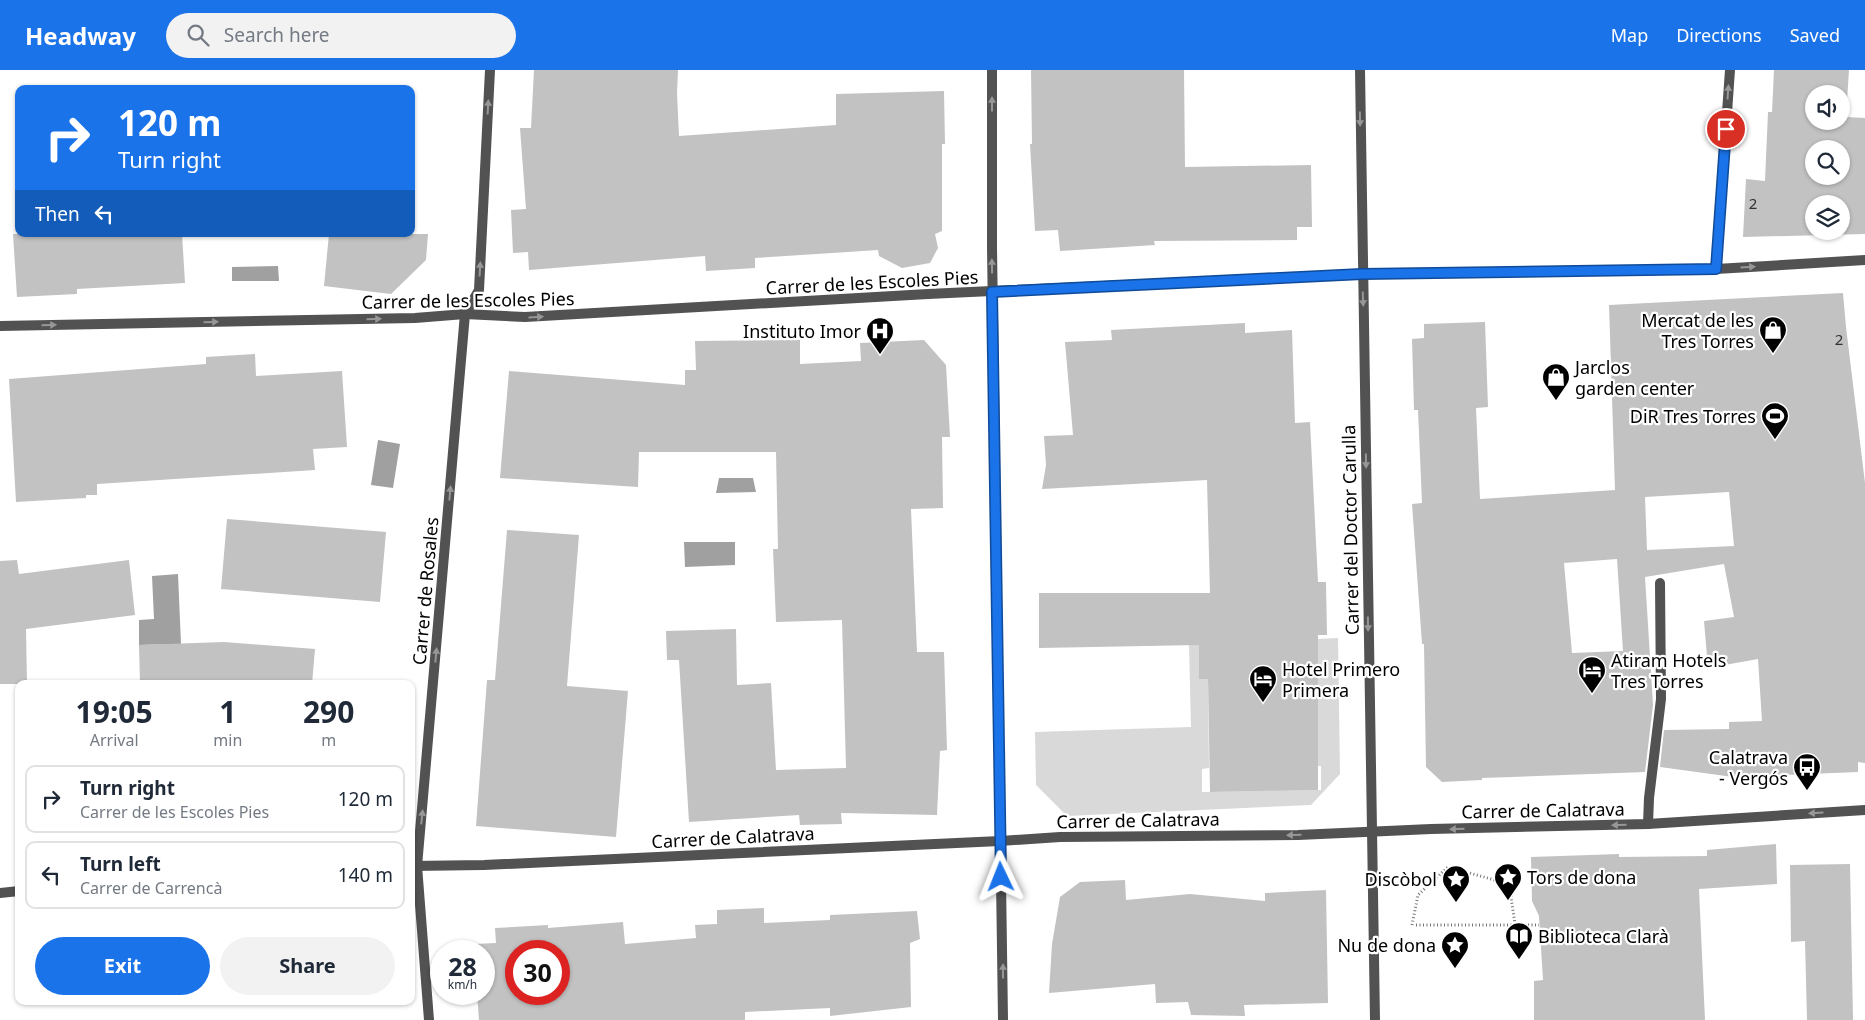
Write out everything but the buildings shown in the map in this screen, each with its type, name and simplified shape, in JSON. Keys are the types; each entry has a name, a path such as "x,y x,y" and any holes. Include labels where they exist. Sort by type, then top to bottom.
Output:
{"street":[{"path":"465,314 479,290 490,70"},
{"path":"992,70 992,292 1003,1020"},
{"name":"Carrer del Doctor Carulla","path":"1360,70 1375,1020"},
{"path":"1716,269 1730,70"},
{"name":"Carrer de les Escoles Pies","path":"0,326 415,318 465,314 525,318 928,294 1362,274 1716,269 1865,260"},
{"name":"Carrer de Rosales","path":"415,859 423,803 465,314"},
{"path":"1648,824 1649,798 1661,699 1660,583"},
{"name":"Carrer de Calatrava","path":"415,866 484,865 1060,837 1298,835 1372,831 1648,824 1865,810"},
{"name":"Carrer de Rosales","path":"415,876 429,1020"},
{"path":"0,893 15,892"}],"path":[{"path":"1516,924 1510,884 1448,867 1418,895 1414,925 1540,925"}],"shaded area":[{"path":"278,266 279,281 232,281 232,267"},
{"path":"378,440 400,444 393,488 371,485"},
{"path":"719,478 753,478 756,492 716,493"},
{"path":"684,542 735,542 735,565 685,567"},
{"path":"178,574 181,644 139,645 139,620 154,619 152,576"},
{"path":"1338,638 1340,774 1311,805 1067,816 1036,785 1035,732 1191,727 1189,645","holes":["1318,652 1318,766 1321,766 1321,790 1202,792 1202,769 1209,768 1208,679 1199,679 1199,654"]}],"place":[{"name":"Mercat de les Tres Torres","path":"1773,354"},
{"name":"Instituto Imor","path":"880,355"},
{"name":"Jarclos garden center","path":"1556,401"},
{"name":"DiR Tres Torres","path":"1775,440"},
{"name":"Atiram Hotels Tres Torres","path":"1592,694"},
{"name":"Hotel Primero Primera","path":"1263,703"},
{"name":"Calatrava - Vergós","path":"1807,791"},
{"name":"Tors de dona","path":"1508,901"},
{"name":"Discòbol","path":"1456,903"},
{"name":"Biblioteca Clarà","path":"1519,960"},
{"name":"Nu de dona","path":"1455,969"}],"route":[{"path":"1001,877 992,292 1362,274 1716,269 1726,129"}]}
